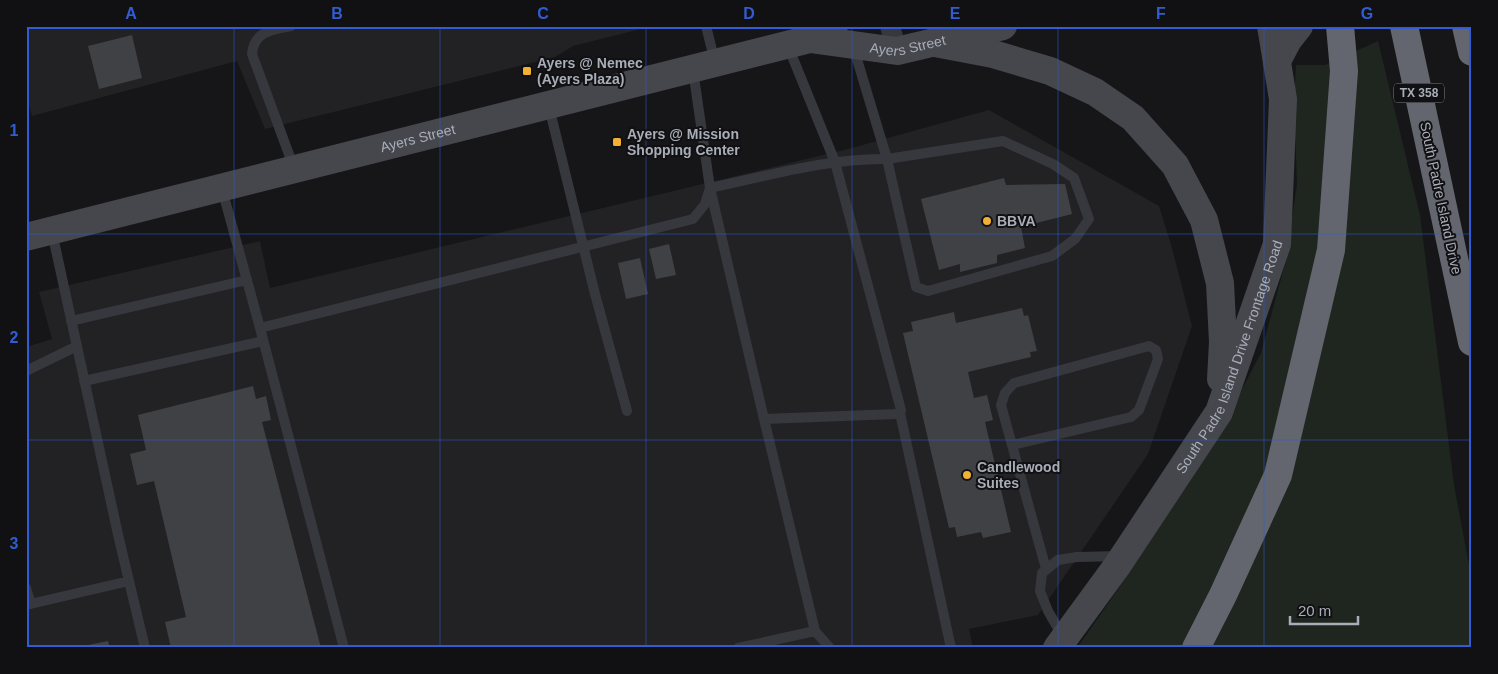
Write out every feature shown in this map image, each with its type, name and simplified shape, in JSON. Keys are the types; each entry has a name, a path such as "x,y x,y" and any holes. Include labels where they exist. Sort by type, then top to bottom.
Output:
{"highway":[{"path":"1196,648 1223,595 1278,475 1331,250 1344,71 1340,26"},
{"path":"1466,26 1472,52"},
{"name":"South Padre Island Drive","path":"1404,27 1472,342"}],"main road":[{"name":"Ayers Street","path":"39,234 704,66 817,33 853,46 894,39 935,43 1003,26"},
{"name":"South Padre Island Drive Frontage Road","path":"1061,643 1124,556 1219,412 1277,244 1283,100 1271,26"},
{"path":"1278,61 1288,40 1299,26"},
{"path":"935,43 993,54 1050,71 1095,92 1134,118 1175,165 1204,220 1220,283 1223,342 1219,412"}],"lane":[{"path":"290,26 270,31 260,36 253,44 252,54 294,170"},
{"path":"706,26 704,66 710,188 815,630 830,648"},
{"path":"817,33 835,162 901,410 900,413 951,648"},
{"path":"710,188 835,162 869,158 886,159 1003,141 1052,164 1074,178 1090,219 1075,239 1052,256 928,291 916,287 886,159 853,46"},
{"path":"549,105 627,411"},
{"path":"222,188 344,648"},
{"path":"260,328 693,219 705,204 710,188"},
{"path":"39,234 71,320 145,648"},
{"path":"71,320 247,280"},
{"path":"84,380 263,342"},
{"path":"26,371 77,346"},
{"path":"1012,445 1130,417 1139,410 1158,359 1156,350 1149,346 1014,382 1005,393 1001,404 1012,445 1046,569"},
{"path":"764,419 900,413"},
{"path":"1061,643 1040,591 1042,573 1058,560 1077,557 1124,556"},
{"path":"26,588 29,605 129,581"},
{"path":"738,648 815,630"}],"shaded area":[{"path":"26,26 653,26 573,46 555,57 265,129 237,61 32,116 26,93"},
{"path":"1378,41 1420,215 1454,485 1472,581 1472,648 1077,648 1119,588 1212,446 1261,353 1286,260 1297,184 1294,100 1296,65 1325,65"},
{"path":"989,110 1159,206 1192,326 1148,454 1038,615 969,629 973,648 26,648 26,347 52,339 39,292 260,241 270,288 848,149"}],"building":[{"path":"132,35 142,78 99,89 88,46"},
{"name":"BBVA","path":"1004,178 1006,185 1065,184 1072,214 1021,227 1025,248 997,255 997,263 960,272 960,264 939,270 921,199"},
{"path":"669,244 676,275 656,279 649,249"},
{"path":"640,258 648,294 626,299 618,263"},
{"name":"Candlewood Suites","path":"1022,308 1024,316 1028,315 1037,351 1030,352 1031,357 968,372 974,398 987,395 993,420 985,422 1011,532 983,538 981,532 957,537 955,527 949,528 903,333 913,331 911,322 954,312 956,323"},
{"path":"253,386 256,399 266,396 271,420 262,422 321,648 171,648 165,622 186,617 154,481 137,485 130,454 146,450 138,415"},
{"path":"108,641 110,648 78,648 78,647"}],"place":[{"name":"Ayers @ Nemec (Ayers Plaza)","path":"527,71"},
{"name":"Ayers @ Mission Shopping Center","path":"617,142"},
{"name":"BBVA","path":"987,221"},
{"name":"Candlewood Suites","path":"967,475"}]}
